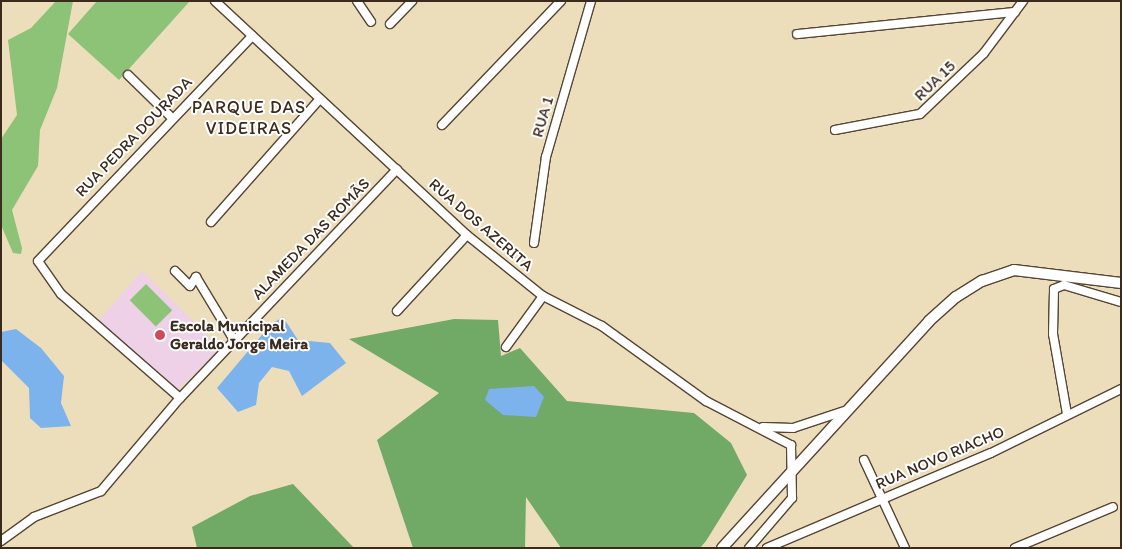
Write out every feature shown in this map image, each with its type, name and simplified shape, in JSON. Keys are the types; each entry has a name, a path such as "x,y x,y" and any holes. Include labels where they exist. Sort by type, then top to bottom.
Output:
{"main road":[{"path":"722,548 847,409 930,321 982,281 1014,270 1121,283"}],"street":[{"name":"RUA DOS AZERITA","path":"215,1 467,235 543,296 602,326 706,401 791,445 793,468"},
{"path":"357,1 371,22"},
{"path":"390,24 412,1"},
{"path":"442,124 561,1"},
{"name":"RUA 1","path":"534,242 546,157 591,1"},
{"name":"RUA 15","path":"835,130 920,114 984,53 1023,1"},
{"path":"797,34 1015,12"},
{"name":"RUA PEDRA DOURADA","path":"180,398 60,294 38,261 252,36"},
{"path":"128,75 172,118"},
{"path":"211,222 320,99"},
{"name":"ALAMEDA DAS ROMÃS","path":"1,541 34,517 101,491 180,398 397,169"},
{"path":"397,311 467,235"},
{"path":"175,270 190,286 196,277 234,340"},
{"path":"1067,414 1053,334 1054,289 1064,285 1121,302"},
{"path":"506,347 543,296"},
{"name":"RUA NOVO RIACHO","path":"768,548 882,497 991,453 1121,389"},
{"path":"761,428 793,428 847,409"},
{"path":"864,460 905,548"},
{"path":"749,548 792,498 793,468"},
{"path":"1015,548 1112,507"}],"shaded area":[{"name":"Escola Municipal Geraldo Jorge Meira","path":"142,271 221,349 177,390 98,321"}],"green space":[{"path":"56,1 73,1 57,88 40,130 38,166 12,210 22,248 21,254 13,253 1,225 1,139 17,115 8,40 31,28"},
{"path":"97,1 190,1 119,80 68,34"},
{"path":"146,284 172,310 156,326 130,300"},
{"path":"454,319 498,320 501,356 520,348 567,401 694,413 731,443 747,475 700,548 561,548 526,497 525,548 413,548 377,440 439,393 349,339"},
{"path":"293,484 354,548 197,548 192,527 250,496"}],"water":[{"path":"283,317 298,340 330,343 346,363 302,396 289,371 272,367 259,383 256,405 238,412 217,388 271,324"},
{"path":"16,329 41,348 64,376 61,403 71,426 41,428 30,418 29,388 1,360 1,332"},
{"path":"534,386 544,397 536,417 503,415 485,400 489,389"}],"place":[{"name":"Escola Municipal Geraldo Jorge Meira","path":"160,335"}],"district":[{"name":"PARQUE DAS VIDEIRAS","path":"249,118"}]}
